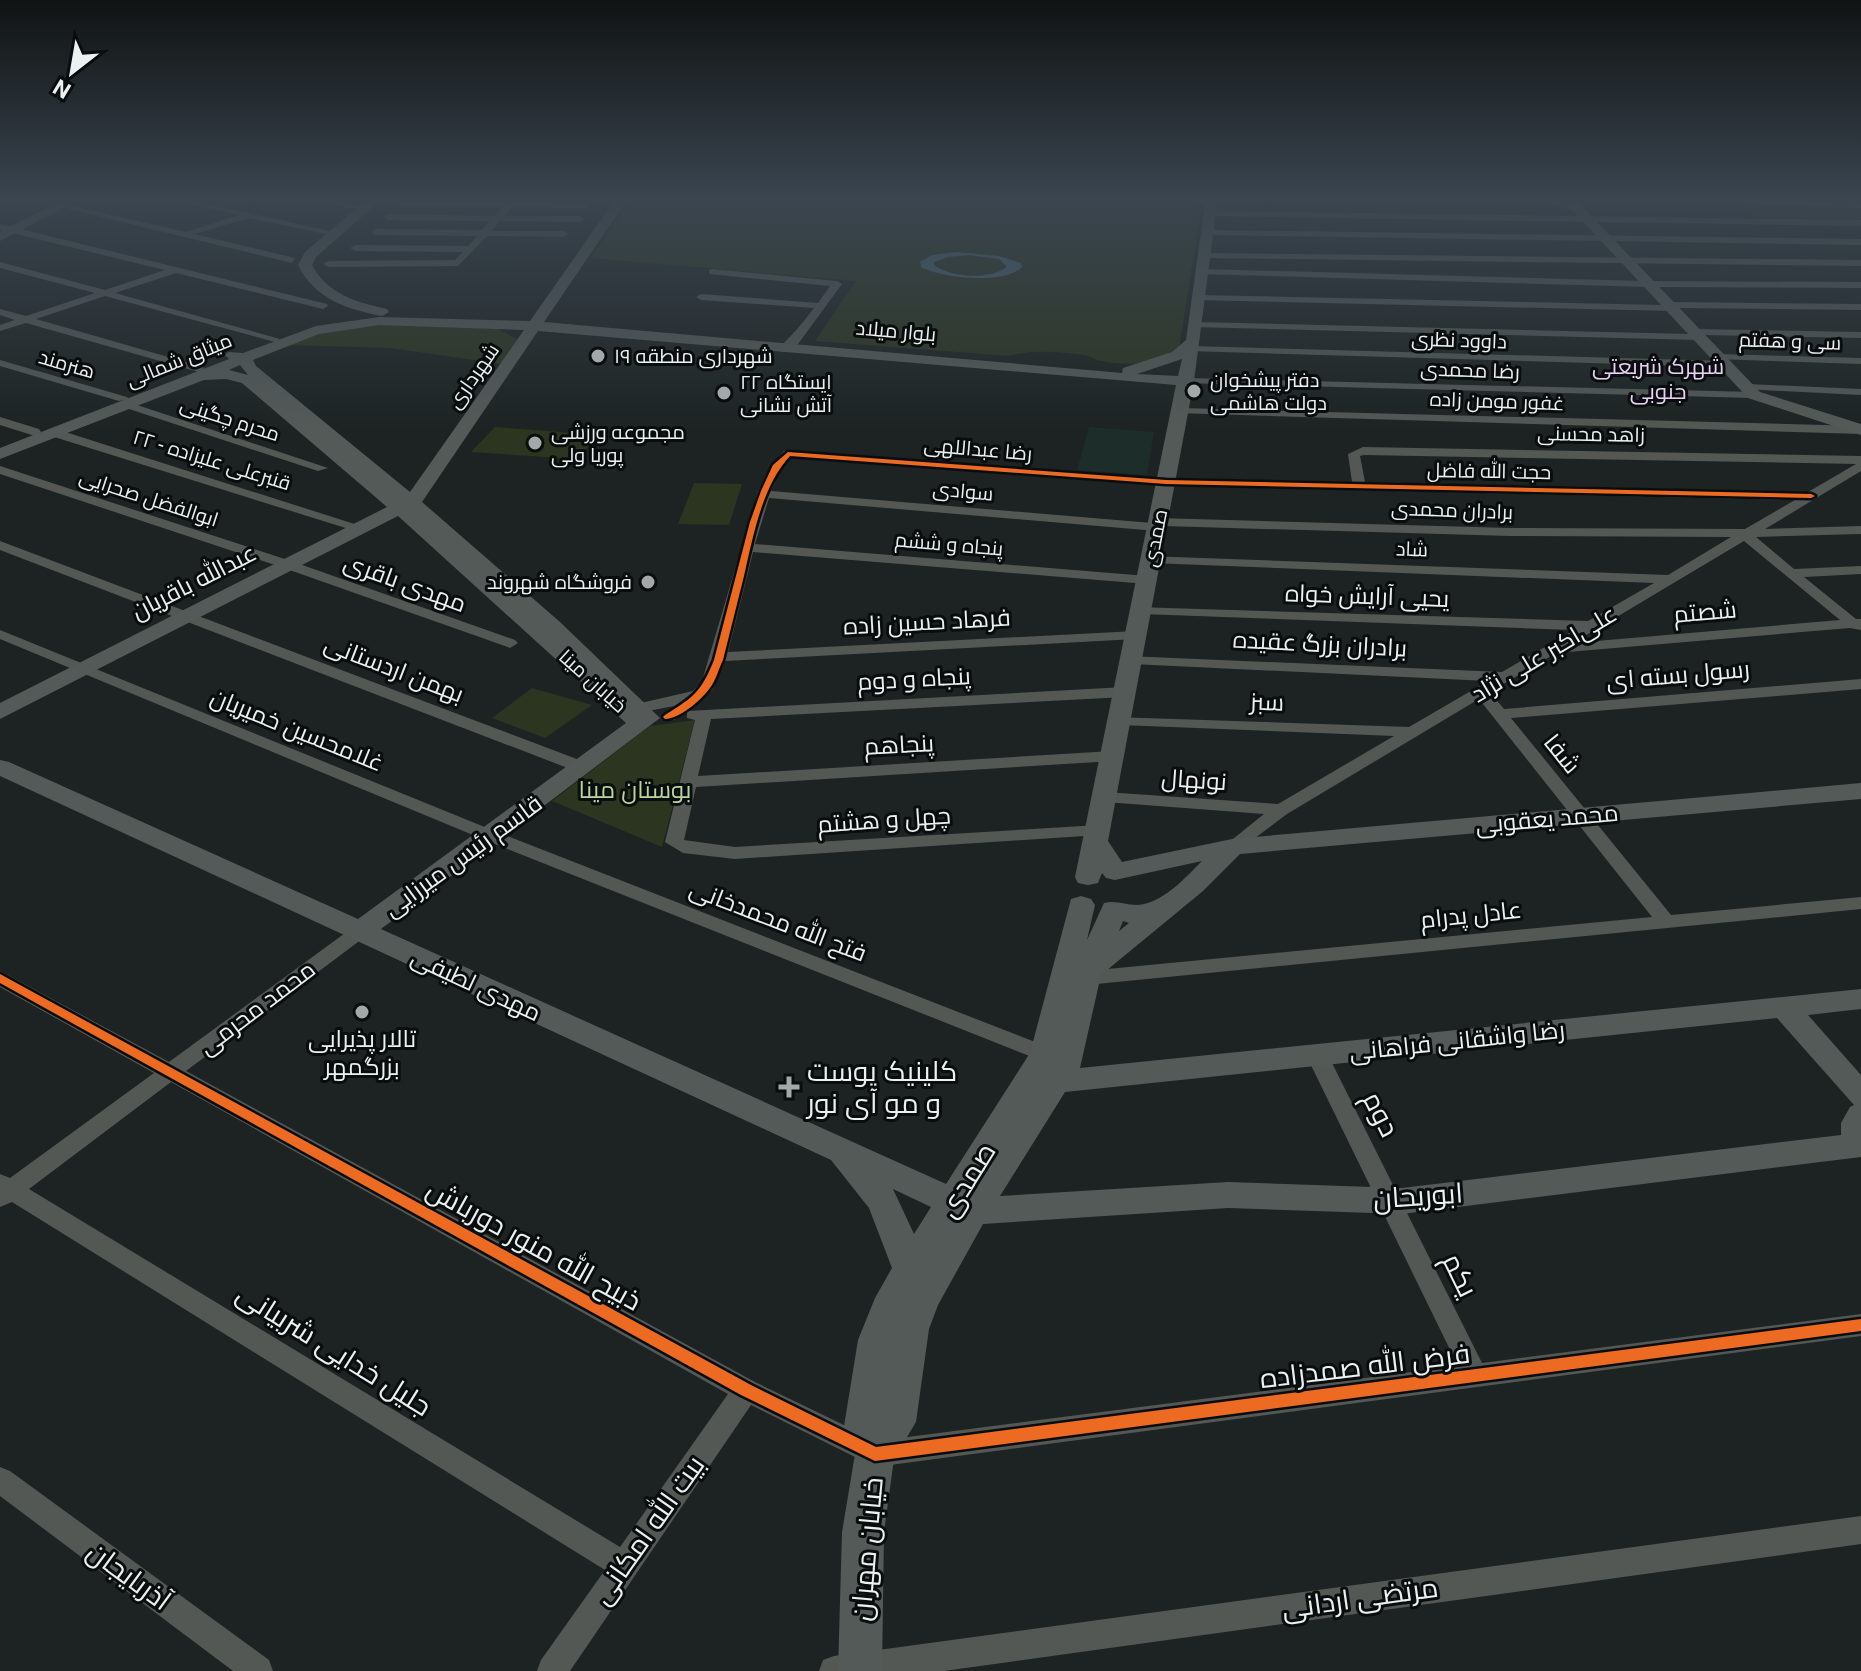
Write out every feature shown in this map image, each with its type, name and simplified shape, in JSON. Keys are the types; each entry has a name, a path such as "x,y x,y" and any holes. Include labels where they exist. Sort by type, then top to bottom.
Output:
{"main road":[{"path":"294,275 327,309 379,321"},
{"name":"بلوار میلاد","path":"309,275 337,299 363,309 394,314 534,329 788,345 1186,378"},
{"name":"شهرداری","path":"406,504 570,275"},
{"name":"صمدی","path":"875,1454 863,1426 877,1340 893,1298 910,1269 963,1206 1049,1068 1079,976 1084,891 1098,836 1158,525 1202,275"},
{"path":"1640,275 1750,391 1861,430"},
{"name":"میثاق شمالی","path":"239,357 320,322 327,309"},
{"name":"بلوار میلاد","path":"379,321 494,324 534,329"},
{"name":"میثاق شمالی","path":"0,454 239,357 316,330 379,321"},
{"path":"1125,375 1177,355 1193,338"},
{"name":"خیابان مینا","path":"239,357 406,504 583,652 649,716"},
{"name":"خیابان مینا","path":"194,375 243,377 406,504"},
{"path":"1125,375 1166,397 1179,412"},
{"name":"میثاق شمالی","path":"0,446 125,402"},
{"name":"عبدالله باقریان","path":"0,712 406,504"},
{"name":"قاسم رئیس میرزایی","path":"359,932 584,768 649,716"},
{"name":"مهدی لطیفی","path":"0,767 963,1206"},
{"name":"محمد یعقوبی","path":"1232,847 1861,791"},
{"path":"1079,976 1114,909 1122,884 1098,836"},
{"name":"علی‌اکبر علی نژاد","path":"1232,847 1168,905 1137,916 1114,909 1103,914 1084,891 1101,869 1115,872 1232,847"},
{"path":"1079,976 1168,905"},
{"name":"رضا واشقانی فراهانی","path":"1049,1068 1317,1055 1861,999"},
{"path":"1785,1007 1861,1096"},
{"path":"1861,1115 1855,1122 1855,1133 1861,1145"},
{"name":"ابوریحان","path":"963,1206 1228,1195 1391,1201 1861,1145"},
{"path":"841,1152 884,1202 910,1269"},
{"name":"خیابان مهران","path":"851,1670 863,1532 875,1454 897,1422 911,1329 963,1206"}],"street":[{"path":"37,275 275,339"},
{"path":"0,328 160,275"},
{"path":"194,275 327,309"},
{"path":"743,275 837,284 788,345"},
{"path":"1323,275 1861,285"},
{"path":"701,297 822,306"},
{"path":"1199,298 1670,307 1861,307"},
{"path":"0,312 194,375"},
{"path":"1193,338 1861,335"},
{"name":"داوود نظری","path":"1193,338 1721,360"},
{"name":"سی و هفتم","path":"1721,360 1861,361"},
{"name":"هنرمند","path":"0,363 125,402"},
{"name":"رضا محمدی","path":"1186,378 1861,392"},
{"name":"محرم چگینی","path":"125,402 322,468"},
{"name":"غفور مومن زاده","path":"1179,412 1861,430"},
{"path":"0,421 35,432"},
{"name":"قنبرعلی علیزاده - ۲۲","path":"55,433 357,527"},
{"name":"زاهد محسنی","path":"1359,487 1354,454 1363,451 1861,460"},
{"name":"رضا عبداللهی","path":"765,494 781,457 799,452 1166,482"},
{"name":"علی‌اکبر علی نژاد","path":"1232,847 1281,810 1861,466"},
{"name":"ابوالفضل صحرایی","path":"0,470 286,564"},
{"name":"حجت الله فاضل","path":"1166,482 1811,496"},
{"path":"649,716 692,702 709,684 720,657 747,547 765,494"},
{"name":"سوادی","path":"765,494 1158,525"},
{"name":"برادران محمدی","path":"1158,525 1745,535 1861,530"},
{"path":"1745,535 1858,626"},
{"name":"بهمن اردستانی","path":"0,545 584,768"},
{"name":"پنجاه و ششم","path":"747,547 1149,570"},
{"name":"مهدی باقری","path":"286,564 510,643"},
{"name":"شاد","path":"1149,570 1671,579"},
{"path":"1790,573 1861,570"},
{"name":"یحیی آرایش خواه","path":"1141,610 1591,626"},
{"name":"شصتم","path":"1553,649 1858,626"},
{"name":"غلامحسین خمیریان","path":"0,634 491,836"},
{"name":"فرهاد حسین زاده","path":"720,657 1136,635"},
{"name":"برادران بزرگ عقیده","path":"1132,659 1505,677"},
{"path":"649,716 709,684"},
{"name":"رسول بسته ای","path":"1499,714 1861,684"},
{"name":"شفا","path":"1481,691 1666,922"},
{"name":"پنجاه و دوم","path":"649,716 1125,692"},
{"path":"688,782 704,714"},
{"name":"سبز","path":"1120,720 1412,732"},
{"name":"پنجاهم","path":"688,782 1113,756"},
{"name":"چهل و هشتم","path":"688,782 674,842 683,847 735,853 1098,836"},
{"name":"نونهال","path":"1105,797 1281,810"},
{"name":"فتح الله محمدخانی","path":"491,836 1049,1068"},
{"name":"عادل پدرام","path":"1079,976 1861,903"},
{"name":"محمد محرمی","path":"4,1190 172,1071 359,932"},
{"name":"ذبیح الله منور دورباش","path":"0,978 746,1390 875,1454"},
{"name":"دوم","path":"1317,1055 1391,1201"},
{"name":"جلیل خدایی شربیانی","path":"4,1190 623,1565"},
{"name":"یکم","path":"1391,1201 1475,1375"},
{"name":"فرض الله صمدزاده","path":"875,1454 1861,1325"},
{"name":"بیت الله امکانی","path":"552,1671 746,1390"},
{"name":"آذربایجان","path":"0,1480 258,1671"},
{"name":"مرتضی اردانی","path":"851,1670 1861,1530"}],"shaded area":[{"path":"1089,427 1154,432 1147,475 1077,470"}],"green space":[{"path":"786,275 1191,275 1179,348 1163,358 1142,363 1120,363 1055,352 1009,356 815,341 856,281"},
{"path":"378,324 493,327 517,339 502,364 390,348 285,345 317,333"},
{"name":"مجموعه ورزشی پوریا ولی","path":"495,427 600,435 576,459 471,452"},
{"path":"694,483 742,484 729,525 678,524"},
{"path":"532,688 592,705 545,738 492,718"},
{"name":"بوستان مینا","path":"695,720 662,847 552,801 650,726"}],"water":[{"path":"948,275 1006,275 988,278"}],"cycle path":[{"path":"668,717 697,697 710,681 727,630 754,522 776,467 788,454 1166,482 1811,496"},
{"path":"0,978 746,1390 875,1454 1861,1325"}],"place":[{"name":"شهرداری منطقه ۱۹","path":"598,356"},
{"name":"دفتر پیشخوان دولت هاشمی","path":"1194,391"},
{"name":"ایستگاه ۲۲ آتش نشانی","path":"724,393"},
{"name":"مجموعه ورزشی پوریا ولی","path":"535,443"},
{"name":"فروشگاه شهروند","path":"648,582"},
{"name":"تالار پذیرایی بزرگمهر","path":"362,1012"},
{"name":"کلینیک پوست و مو آی نور","path":"789,1087"}],"district":[{"name":"شهرک شریعتی جنوبی","path":"1658,378"}]}
